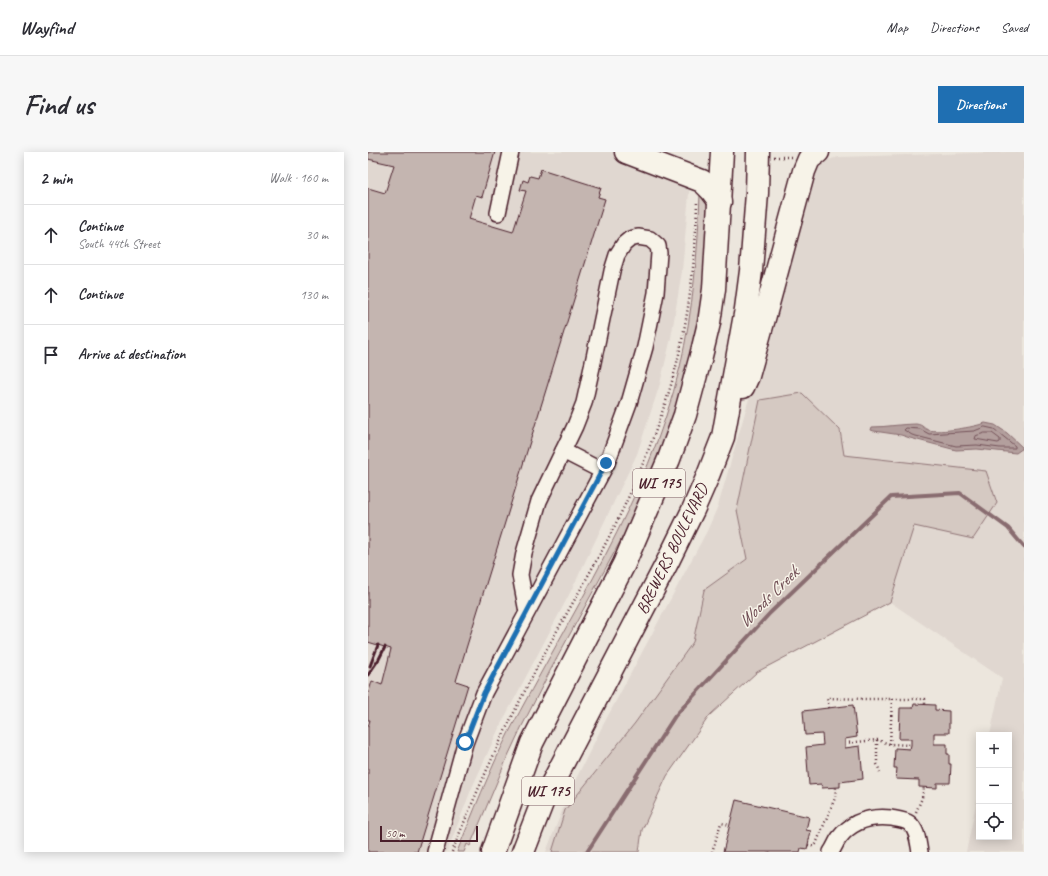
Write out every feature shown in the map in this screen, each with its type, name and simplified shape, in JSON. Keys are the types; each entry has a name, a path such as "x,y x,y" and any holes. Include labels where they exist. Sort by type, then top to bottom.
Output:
{"highway":[{"path":"626,152 702,181 712,190 720,202"},
{"name":"WI 175","path":"493,852 532,743 624,564 669,460 685,415 702,356 714,288 722,152"},
{"path":"723,437 748,376 804,171 809,159 818,152"},
{"name":"BREWERS BOULEVARD","path":"523,852 542,803 668,561 707,478 723,437 751,271 757,193 766,155"},
{"path":"535,852 578,732"},
{"path":"478,852 485,834 532,743"}],"street":[{"path":"498,213 511,152"},
{"path":"435,852 465,742 484,693 602,472 629,403 645,347 656,293 659,252 658,246 650,239 638,237 630,239 624,244 617,255 612,271 584,403 575,426 540,501 524,553 520,575 527,612"},
{"path":"563,451 602,472"},
{"path":"831,852 838,838 851,826 867,819 880,817 910,823 917,833 920,852"}],"path":[{"path":"766,155 797,158"},
{"path":"452,852 466,816 498,745 547,649 608,538 629,496 656,430 668,394 687,311 695,245 697,199"},
{"path":"829,708 827,698 925,699 925,705"},
{"path":"890,744 892,699"},
{"path":"877,740 876,764 880,772"},
{"path":"845,744 877,740 890,744 911,745"},
{"path":"808,845 813,846 816,844 835,798 836,787"},
{"path":"712,852 721,823 730,826"}],"shaded area":[{"path":"368,152 612,152 690,183 682,271 671,338 660,384 637,454 571,591 499,728 471,790 447,852 368,852"},
{"path":"1024,152 1024,852 966,852 976,804 976,840 1012,840 1012,732 991,732 1002,678 890,602 757,672 710,715 667,776 642,830 639,852 546,852 576,779 602,727 707,531 718,506 812,180 818,167 827,160 839,157"},
{"path":"700,194 709,204 702,296 694,343 681,391 663,446 628,527 551,669 521,728 470,846 467,844 464,852 457,852 508,734 628,510 648,464 666,416 685,346 692,303"},
{"path":"802,393 840,430 844,455 986,471 997,503 973,539 914,526 890,602 757,672 710,715 667,776 642,830 639,852 552,852 565,810 635,723 693,642 704,590 747,559 737,510 760,400"}],"water":[{"path":"985,423 995,425 1007,433 1023,448 1016,453 977,449 956,450 901,435 871,430 872,427 916,424 934,431 941,431 966,428"}],"building":[{"path":"368,152 495,152 482,197 476,195 469,219 513,232 526,191 520,190 523,180 528,182 530,176 538,178 541,169 601,188 598,197 605,199 456,681 468,685 417,852 368,852 368,727 370,720 368,720 368,695 372,681 382,685 391,649 368,642 368,188 385,193 394,165 368,159"},
{"path":"914,704 935,705 935,710 949,711 949,733 934,733 934,744 947,744 949,764 951,764 950,783 937,783 937,788 919,787 919,780 896,779 897,768 894,768 895,748 910,749 911,745 911,739 899,739 900,708 913,708"},
{"path":"853,705 857,737 845,739 845,748 860,746 863,779 840,782 840,787 822,788 821,784 809,785 806,747 823,745 822,734 805,735 803,711"},
{"path":"736,800 809,817 806,830 811,831 807,849 801,848 800,852 723,852"}],"waterway":[{"name":"Woods Creek","path":"587,852 675,716 770,613 891,497 960,493 1008,528 1024,547"}],"railway":[{"path":"370,666 378,645"},
{"path":"368,675 385,647"}],"route":[{"path":"465,742 484,693 606,463"}]}
